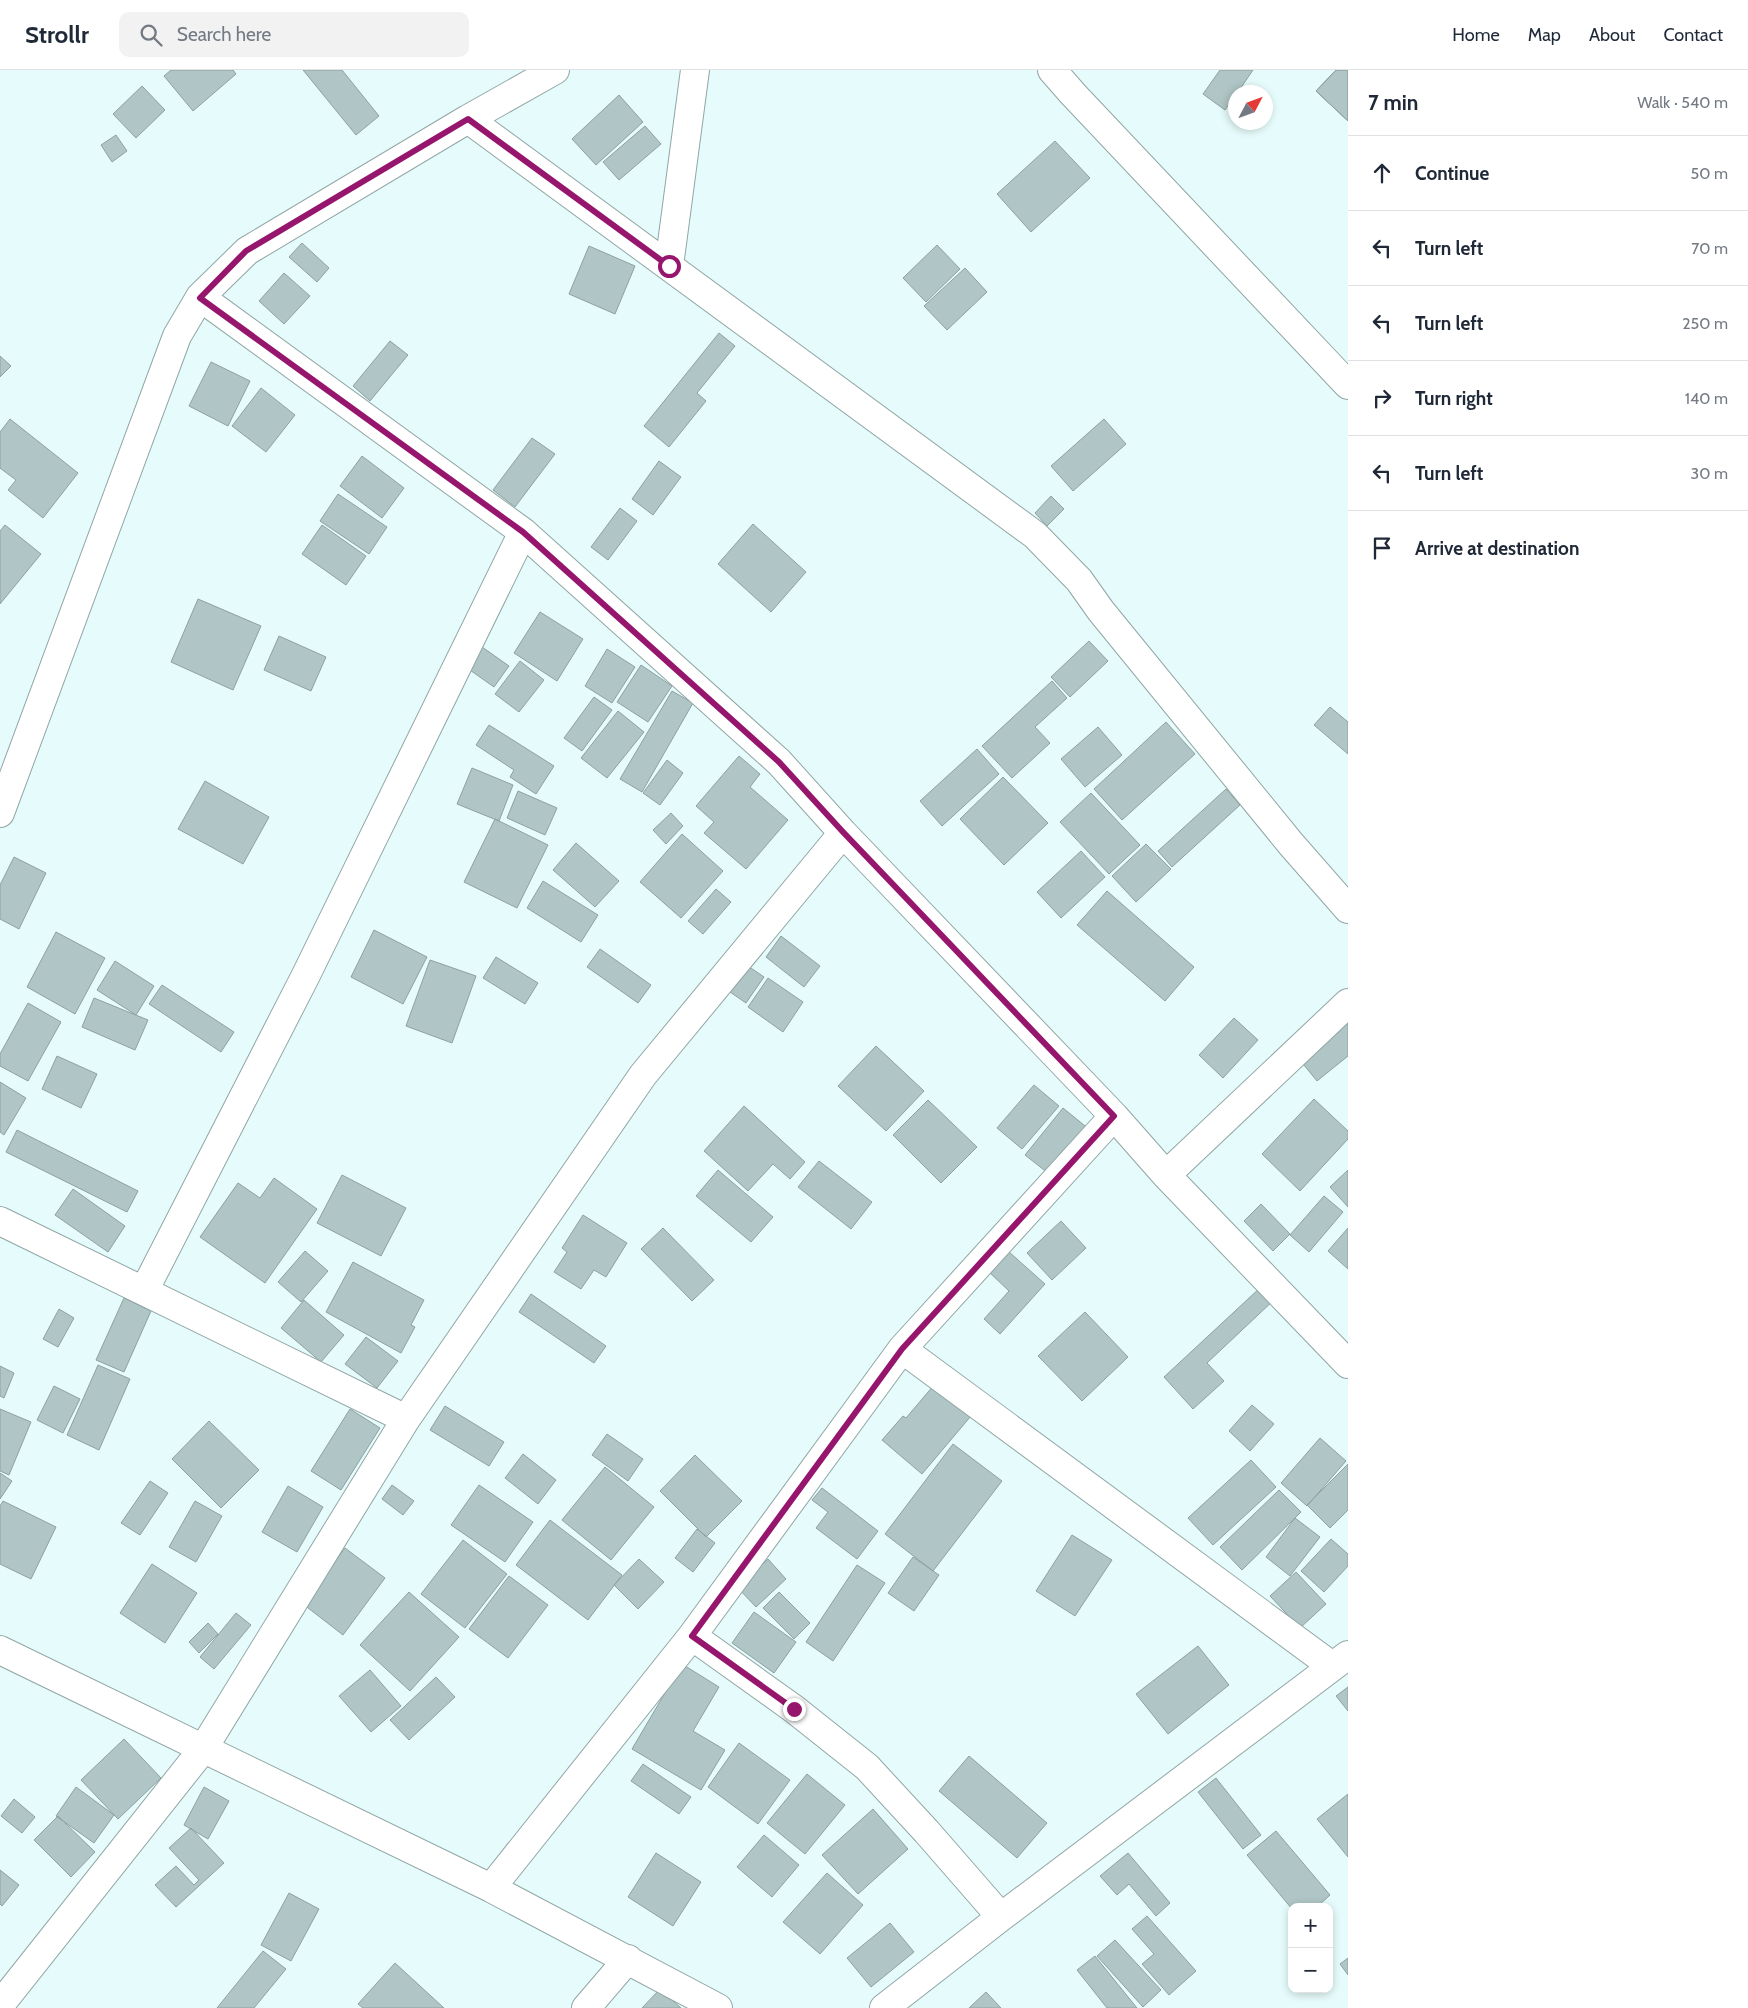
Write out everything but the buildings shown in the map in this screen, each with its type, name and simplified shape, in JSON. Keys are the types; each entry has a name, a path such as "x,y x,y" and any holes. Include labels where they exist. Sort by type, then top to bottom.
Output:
{"street":[{"path":"0,813 178,336 200,298 246,251 554,70"},
{"path":"669,266 695,70"},
{"path":"1052,70 1072,94 1348,385"},
{"path":"468,119 1035,535 1078,580 1101,611 1291,844 1348,909"},
{"path":"200,298 523,532 779,762 843,832 1114,1116 1166,1175 1348,1364"},
{"path":"144,1291 305,977 523,532"},
{"path":"0,2005 203,1748 406,1419 643,1074 843,832"},
{"path":"1166,1175 1348,1003"},
{"path":"491,1888 692,1636 902,1349 1114,1116"},
{"path":"0,1221 406,1419"},
{"path":"884,2008 1001,1917 1340,1661 902,1349"},
{"path":"692,1636 794,1709 868,1767 928,1832 1001,1917"},
{"path":"0,1650 491,1888 718,2008"},
{"path":"586,2008 628,1959"}],"route":[{"path":"669,266 468,119 246,251 200,298 523,532 779,762 843,832 1114,1116 902,1349 692,1636 794,1709"}]}
